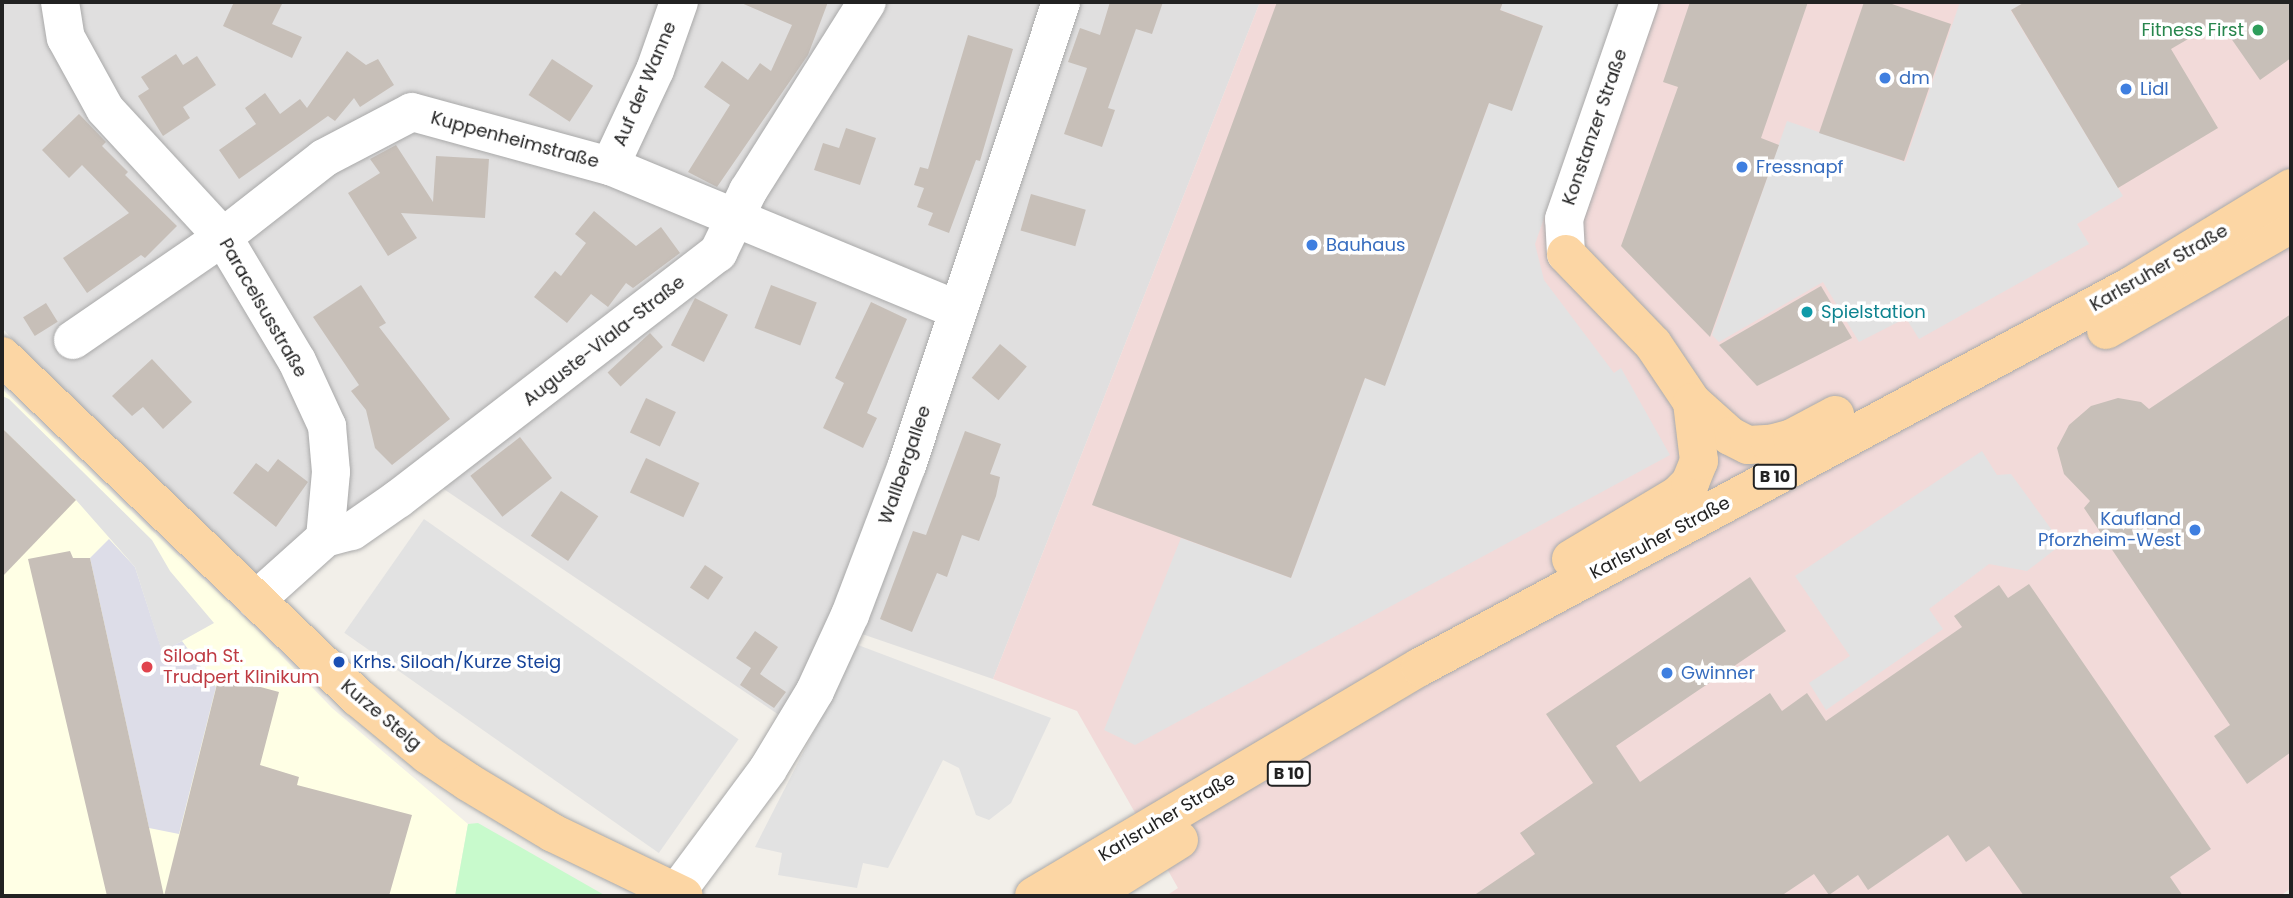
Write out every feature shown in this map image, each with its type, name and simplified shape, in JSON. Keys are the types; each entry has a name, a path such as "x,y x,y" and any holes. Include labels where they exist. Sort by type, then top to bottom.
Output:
{"main road":[{"name":"Karlsruher Straße","path":"1034,896 1420,667 2129,287 2291,188"},
{"name":"Karlsruher Straße","path":"1089,896 1456,676 2115,325 2291,224"},
{"path":"1566,254 1653,344 1692,402 1730,436 1748,445 1770,444 1792,438 1889,386 2098,296 2129,287"},
{"name":"Kurze Steig","path":"2,356 359,698 451,771 553,833 680,895"},
{"path":"1420,667 1588,548 1678,495 1690,483 1699,461 1692,402"}],"street":[{"name":"Paracelsusstraße","path":"60,2 66,38 105,109 223,237 296,361 327,426 331,472 325,538"},
{"name":"Auf der Wanne","path":"610,166 654,70 678,2"},
{"name":"Auguste-Viala-Straße","path":"256,600 325,538 352,531 398,499 718,253 748,191 867,2"},
{"name":"Wallbergallee","path":"680,895 768,769 815,691 850,615 907,465 1061,2"},
{"name":"Konstanzer Straße","path":"1566,254 1564,219 1639,2"},
{"name":"Kuppenheimstraße","path":"73,340 223,237 324,158 412,112 610,166 957,310"}],"shaded area":[{"path":"2,2 1260,2 993,679 830,623 782,717 417,471 265,573 244,572 86,418 2,328"},
{"path":"1260,2 2291,2 2291,888 2280,896 1166,896 1178,888 1077,711 993,679"},
{"path":"1503,2 1619,2 1535,244 1544,280 1614,373 1621,368 1670,455 1135,745 1104,730 1181,538 1291,578 1365,378 1385,385 1489,103 1520,17 1500,10"},
{"path":"1960,2 2024,2 2011,11 2123,196 2077,224 2089,244 1919,339 1906,318 1859,342 1823,282 1719,342 1712,335 1787,121 1905,162"},
{"name":"Siloah St. Trudpert Klinikum","path":"2,389 253,626 332,708 468,824 455,896 2,896"},
{"path":"2,396 9,399 152,540 170,571 214,623 162,652 135,567 76,500 2,428"},
{"path":"1982,451 1997,475 2011,474 2062,544 2027,571 1989,564 1929,609 1943,629 1826,710 1809,683 1850,656 1795,576"},
{"path":"424,519 739,739 659,853 344,633"},
{"path":"109,539 135,567 162,651 182,641 216,687 179,834 149,828 90,558"},
{"path":"858,645 1051,718 1011,803 989,820 976,815 959,768 943,760 888,868 863,863 857,888 778,875 782,853 755,847"}],"green space":[{"path":"478,823 606,896 455,896 468,824"}],"building":[{"path":"234,2 283,2 272,24 302,37 292,58 223,26"},
{"path":"739,2 828,2 808,55 717,187 688,172 730,105 704,87 722,61 748,80 760,63 771,71 792,25"},
{"path":"1110,2 1163,2 1152,34 1136,29 1108,108 1115,110 1102,147 1064,134 1087,68 1068,62 1080,28 1100,35"},
{"name":"Bauhaus","path":"1277,2 1503,2 1500,10 1543,26 1512,111 1489,103 1385,386 1365,378 1291,578 1092,505"},
{"path":"1690,2 1808,2 1761,138 1779,145 1710,337 1621,246 1678,87 1663,82"},
{"name":"dm","path":"1864,2 1886,2 1951,24 1904,161 1819,133"},
{"name":"Lidl","path":"2025,2 2291,2 2291,58 2260,80 2219,21 2171,49 2218,128 2118,188 2011,10"},
{"path":"968,35 1013,49 980,161 976,160 949,233 928,225 933,213 917,207 924,188 914,185 920,167 928,169"},
{"path":"347,51 366,65 378,59 394,85 360,107 354,98 335,121 328,116 239,179 219,150 256,124 245,108 265,93 280,114 300,99 307,108"},
{"path":"176,54 183,65 197,56 216,85 183,107 190,118 163,136 138,96 149,89 141,77"},
{"path":"552,59 593,86 570,122 529,95"},
{"path":"79,114 106,142 102,146 128,172 125,175 177,226 145,258 141,255 87,293 63,258 129,213 82,165 69,178 42,150"},
{"path":"846,128 876,138 860,185 814,170 823,143 839,148"},
{"path":"396,145 433,202 436,156 489,159 485,218 401,213 417,238 388,256 348,193 380,173 370,159"},
{"path":"1031,194 1086,210 1075,246 1021,231"},
{"path":"594,211 636,246 661,227 680,253 633,288 626,283 608,307 591,294 567,323 534,297 555,271 561,276 586,243 575,234"},
{"path":"361,285 386,323 379,327 450,419 392,465 375,448 366,410 351,391 359,385 313,317"},
{"path":"771,285 817,303 800,346 755,328"},
{"name":"Spielstation","path":"1821,286 1852,338 1757,386 1719,345"},
{"path":"695,298 728,315 704,362 671,345"},
{"path":"871,302 907,319 867,413 877,418 863,448 823,428 844,383 835,378"},
{"path":"46,303 58,322 35,336 23,317"},
{"name":"Kaufland Pforzheim-West","path":"2291,314 2291,752 2247,784 2214,736 2230,725 2084,508 2090,501 2064,474 2057,448 2069,425 2091,406 2118,398 2141,402 2149,409"},
{"path":"650,333 663,347 621,386 608,373"},
{"path":"1000,344 1027,366 999,400 972,378"},
{"path":"152,359 192,402 163,429 143,407 132,416 112,396"},
{"path":"646,398 676,412 660,446 630,432"},
{"path":"2,428 76,500 2,577"},
{"path":"965,431 1001,444 990,474 1000,477 996,496 979,541 962,535 947,577 937,573 912,632 880,619 913,531 926,535"},
{"path":"520,437 552,478 502,517 470,476"},
{"path":"646,458 699,483 683,517 630,492"},
{"path":"278,459 308,482 276,527 233,493 256,463 268,472"},
{"path":"561,491 598,516 568,561 531,536"},
{"path":"70,551 73,558 90,558 164,896 107,896 28,559"},
{"path":"705,565 723,577 708,600 690,587"},
{"path":"1750,577 1786,631 1616,746 1640,782 1770,693 1782,711 1807,693 1826,721 1962,627 1954,616 1999,585 2008,598 2029,584 2211,849 2170,877 2183,896 2024,896 1989,846 1966,862 1948,835 1868,890 1858,875 1829,895 1814,874 1781,896 1473,896 1535,854 1520,833 1593,783 1546,714"},
{"path":"755,631 778,647 760,674 786,692 774,708 740,685 751,668 736,658"},
{"path":"219,676 279,692 260,765 299,777 297,785 412,815 389,896 164,896"}],"place":[{"name":"Fitness First","path":"2258,30"},
{"name":"dm","path":"1885,78"},
{"name":"Lidl","path":"2126,89"},
{"name":"Fressnapf","path":"1742,167"},
{"name":"Bauhaus","path":"1312,245"},
{"name":"Spielstation","path":"1807,312"},
{"name":"Kaufland Pforzheim-West","path":"2195,530"},
{"name":"Krhs. Siloah/Kurze Steig","path":"339,662"},
{"name":"Siloah St. Trudpert Klinikum","path":"147,667"},
{"name":"Gwinner","path":"1667,673"}]}
